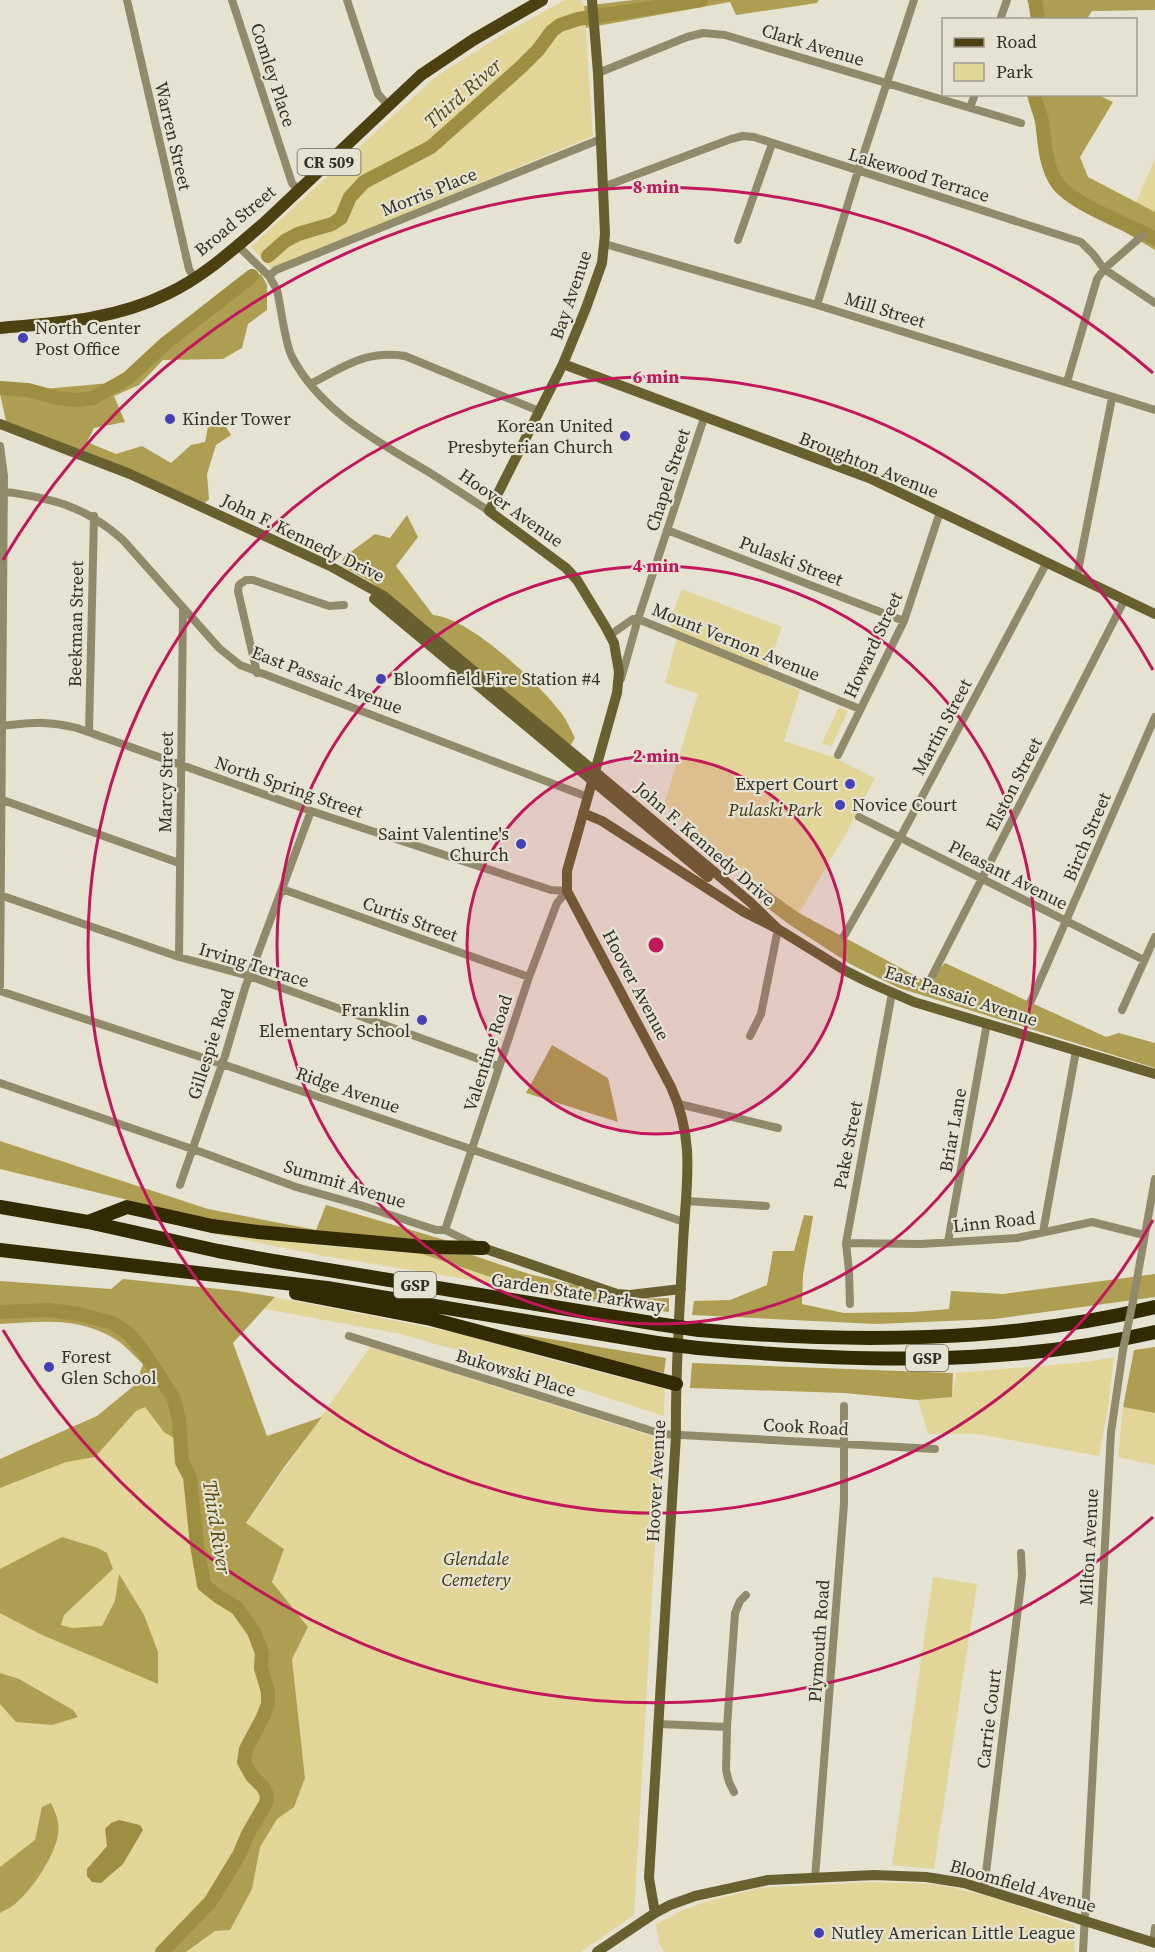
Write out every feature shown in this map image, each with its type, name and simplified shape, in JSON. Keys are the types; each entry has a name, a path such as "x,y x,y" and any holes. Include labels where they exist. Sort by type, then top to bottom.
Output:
{"highway":[{"name":"Garden State Parkway","path":"0,1207 88,1222 273,1261 699,1330 837,1338 952,1336 1067,1323 1155,1307"},
{"path":"88,1222 127,1207 212,1226 258,1232 425,1247 483,1248"},
{"name":"Garden State Parkway","path":"0,1250 327,1288 698,1348 828,1357 1005,1356 1120,1340 1155,1332"},
{"path":"214,1276 441,1322 676,1384"}],"main road":[{"name":"Broad Street","path":"0,328 77,321 112,314 167,295 238,246 421,75 542,0"}],"street":[{"name":"Warren Street","path":"127,0 189,269 194,278"},
{"name":"Comley Place","path":"232,0 292,183 299,191"},
{"path":"347,0 378,94 388,105"},
{"path":"817,305 914,0"},
{"path":"1001,18 1006,0"},
{"name":"Bay Avenue","path":"489,512 563,364 599,274 605,244 593,5"},
{"name":"Clark Avenue","path":"598,74 687,37 703,33 724,35 1021,123"},
{"path":"970,108 974,96"},
{"name":"Lakewood Terrace","path":"603,187 737,138 754,137 1075,240 1087,248 1104,269 1155,303"},
{"name":"Morris Place","path":"269,276 276,270 601,139"},
{"path":"738,240 772,144"},
{"path":"1067,382 1097,279 1104,269 1143,236"},
{"name":"Mill Street","path":"605,244 817,305 1155,410"},
{"name":"Hoover Avenue","path":"238,246 269,276 277,290 291,356 310,384 327,403 364,433 445,482 572,574 610,635 618,662 620,672 617,693 567,871 567,891 679,1104 685,1123 688,1150 676,1384 676,1434 649,1878 655,1913"},
{"path":"310,384 364,356 393,354 405,356 539,411"},
{"name":"Broughton Avenue","path":"563,364 869,478 1155,614"},
{"path":"1077,576 1112,398"},
{"name":"Chapel Street","path":"638,619 704,418"},
{"name":"John F. Kennedy Drive","path":"0,424 130,474 365,584 402,610 747,909 778,929"},
{"name":"John F. Kennedy Drive","path":"0,431 128,481 362,591 397,616 594,776"},
{"path":"0,446 3,462 0,986"},
{"name":"East Passaic Avenue","path":"2,491 74,506 94,516 123,540 183,608 229,657 240,665 588,797"},
{"name":"Howard Street","path":"838,755 904,621 940,512"},
{"name":"Beekman Street","path":"89,732 94,516"},
{"name":"Pulaski Street","path":"667,530 904,621"},
{"name":"Martin Street","path":"844,936 900,838 1047,562"},
{"path":"257,673 238,591 239,585 246,580 253,580 329,606 344,605"},
{"name":"Elston Street","path":"929,982 1125,598"},
{"name":"Marcy Street","path":"179,957 183,608"},
{"path":"610,635 633,619 638,619"},
{"name":"Mount Vernon Avenue","path":"617,693 638,619 860,709"},
{"name":"Birch Street","path":"1031,1001 1155,717"},
{"name":"North Spring Street","path":"1,726 33,722 58,723 89,732 311,811 551,890 567,891"},
{"path":"0,799 179,863"},
{"name":"Gillespie Road","path":"180,1185 222,1064 249,976 311,811"},
{"name":"East Passaic Avenue","path":"583,813 602,821 744,912 778,929 846,971 892,993 925,1006 1155,1074"},
{"name":"Pleasant Avenue","path":"859,817 1144,960"},
{"name":"Curtis Street","path":"282,889 528,978"},
{"name":"Valentine Road","path":"445,1230 528,978 556,903 567,891"},
{"name":"Irving Terrace","path":"0,895 179,957 249,976 498,1066"},
{"path":"750,1036 761,1014 778,929"},
{"path":"1122,1010 1155,937"},
{"name":"Ridge Avenue","path":"0,991 222,1064 684,1222"},
{"name":"Pake Street","path":"850,1304 846,1243 892,993"},
{"name":"Briar Lane","path":"948,1242 987,1023"},
{"path":"1043,1232 1076,1051"},
{"name":"Summit Avenue","path":"0,1083 296,1187 436,1230 445,1230 483,1248 617,1294 630,1295 681,1289"},
{"path":"679,1104 778,1128"},
{"name":"Milton Avenue","path":"1083,1952 1111,1432 1123,1350 1155,1179"},
{"path":"686,1201 766,1206"},
{"name":"Linn Road","path":"846,1243 921,1244 1017,1238 1092,1222 1144,1235"},
{"name":"Bukowski Place","path":"349,1336 645,1429 662,1434 676,1434"},
{"name":"Plymouth Road","path":"815,1878 844,1504 844,1406"},
{"name":"Cook Road","path":"676,1434 935,1449"},
{"name":"Carrie Court","path":"984,1889 1022,1575 1021,1553"},
{"path":"734,1792 726,1770 727,1728 735,1613 740,1601 746,1595"},
{"path":"660,1724 727,1728"},
{"name":"Bloomfield Avenue","path":"597,1952 655,1913 683,1900 736,1886 768,1880 903,1875 943,1879 984,1889 1154,1942"},
{"path":"1154,1942 1155,1928"}],"green space":[{"path":"565,0 581,0 584,6 593,136 272,269 251,247 435,77 505,33"},
{"path":"1155,159 1155,224 1132,212"},
{"name":"Pulaski Park","path":"682,589 782,627 765,675 800,690 784,741 833,757 875,778 847,832 799,913 753,880 664,805 698,694 665,683 677,638 669,622"},
{"path":"839,707 848,711 831,747 822,743"},
{"path":"206,1232 325,1246 422,1254 526,1289 319,1255"},
{"path":"275,1297 462,1334 665,1389 664,1416 481,1357 401,1334 265,1309"},
{"name":"Glendale Cemetery","path":"370,1347 661,1439 634,1915 581,1952 167,1952 211,1910 305,1778 292,1658 308,1627 272,1582 284,1549 246,1524"},
{"path":"1114,1357 1099,1456 978,1434 928,1434 918,1400 952,1397 956,1373 1086,1362"},
{"path":"147,1376 182,1442 182,1462 190,1477 201,1576 219,1597 237,1608 254,1632 262,1653 261,1668 268,1692 268,1704 246,1749 252,1776 263,1787 267,1795 266,1803 239,1855 211,1901 162,1952 0,1952 0,1459 97,1416"},
{"path":"1123,1407 1155,1413 1155,1465 1118,1457"},
{"path":"933,1577 977,1584 934,1869 892,1865"},
{"path":"872,1882 929,1884 966,1890 1073,1925 1075,1927 1074,1952 664,1952 659,1943 656,1924 702,1903 759,1888"}],"shaded area":[{"path":"633,0 819,0 817,3 736,15 730,2 586,28 584,6"},
{"path":"1027,0 1155,0 1155,10 1092,11 1088,18 1033,18 1034,12"},
{"path":"1028,96 1100,96 1113,102 1080,157 1088,177 1155,212 1155,250 1053,189"},
{"path":"261,274 267,285 267,310 248,324 242,348 223,359 163,360 139,385 114,396 125,422 94,428 87,442 116,454 142,446 171,463 191,445 205,442 210,417 223,422 231,435 216,445 207,474 209,499 205,503 134,471 6,421 0,385 44,389 110,383 245,277"},
{"path":"407,515 418,537 396,566 433,615 466,627 484,639 537,686 567,723 575,738 570,746 416,616 371,582 340,565 344,557 375,534 390,538"},
{"path":"753,880 799,913 927,982 945,963 1106,1037 1119,1033 1155,1043 1155,1068 899,988 850,964 787,923 760,902 773,897"},
{"path":"552,1045 608,1078 618,1122 526,1093"},
{"path":"0,1141 208,1209 316,1230 326,1205 445,1240 443,1242 248,1229 0,1169"},
{"path":"804,1215 813,1216 803,1275 802,1304 844,1313 949,1309 951,1291 1003,1294 1155,1274 1155,1297 995,1319 876,1324 692,1315 694,1301 730,1300 767,1285 773,1251 794,1251"},
{"path":"422,1254 472,1255 529,1274 575,1285 614,1299 669,1298 669,1312 612,1305 526,1289"},
{"path":"123,1279 275,1297 233,1343 267,1436 322,1417 246,1523 284,1549 272,1582 308,1627 292,1659 305,1778 294,1807 277,1819 260,1847 252,1889 230,1930 215,1931 186,1952 162,1952 211,1901 239,1855 260,1815 267,1795 244,1762 246,1749 268,1704 268,1692 261,1668 262,1653 254,1632 237,1608 204,1585 190,1477 182,1462 182,1443 164,1432 145,1407 136,1411 95,1457 66,1462 0,1488 0,1459 97,1416 136,1384 143,1364 119,1341 87,1327 59,1322 0,1324 0,1281 111,1289"},
{"path":"489,1329 666,1358 664,1373 567,1351"},
{"path":"1155,1347 1155,1413 1123,1407 1134,1350"},
{"path":"692,1363 953,1373 952,1397 918,1400 844,1393 690,1388"},
{"path":"62,1537 107,1553 113,1569 64,1615 61,1625 72,1628 102,1626 115,1601 119,1574 144,1615 158,1652 158,1684 40,1634 0,1613 0,1569"},
{"path":"0,1673 19,1679 73,1710 78,1717 52,1725 16,1722 0,1704"},
{"path":"51,1803 58,1827 58,1835 52,1852 42,1872 29,1890 0,1913 0,1867 35,1840 42,1807"},
{"path":"119,1820 140,1825 143,1830 123,1864 101,1883 92,1882 87,1876 87,1869 107,1846 105,1829 111,1823"}],"waterway":[{"name":"Third River","path":"268,256 285,241 298,234 332,224 341,218 350,197 364,182 431,147 521,67 560,25 578,19 701,0"},
{"name":"Third River","path":"1035,0 1038,18"},
{"name":"Third River","path":"1035,96 1042,121 1050,170 1058,184 1065,192 1089,207 1155,239"},
{"name":"Third River","path":"0,388 28,390 58,398 79,400 93,398 128,378 166,343 252,276"},
{"name":"Third River","path":"0,1312 49,1310 79,1314 113,1323 129,1334 143,1351 174,1399 179,1420 182,1462 190,1477 204,1585 237,1608 254,1632 262,1653 261,1668 268,1692 268,1704 246,1749 244,1762 252,1776 263,1787 267,1795 266,1803 239,1855 211,1901 162,1952"}],"place":[{"name":"North Center Post Office","path":"23,338"},
{"name":"Kinder Tower","path":"170,419"},
{"name":"Korean United Presbyterian Church","path":"625,436"},
{"name":"Bloomfield Fire Station #4","path":"381,679"},
{"name":"Expert Court","path":"850,784"},
{"name":"Novice Court","path":"840,805"},
{"name":"Saint Valentine's Church","path":"521,844"},
{"name":"Franklin Elementary School","path":"422,1020"},
{"name":"Forest Glen School","path":"49,1367"},
{"name":"Nutley American Little League","path":"819,1933"}]}
